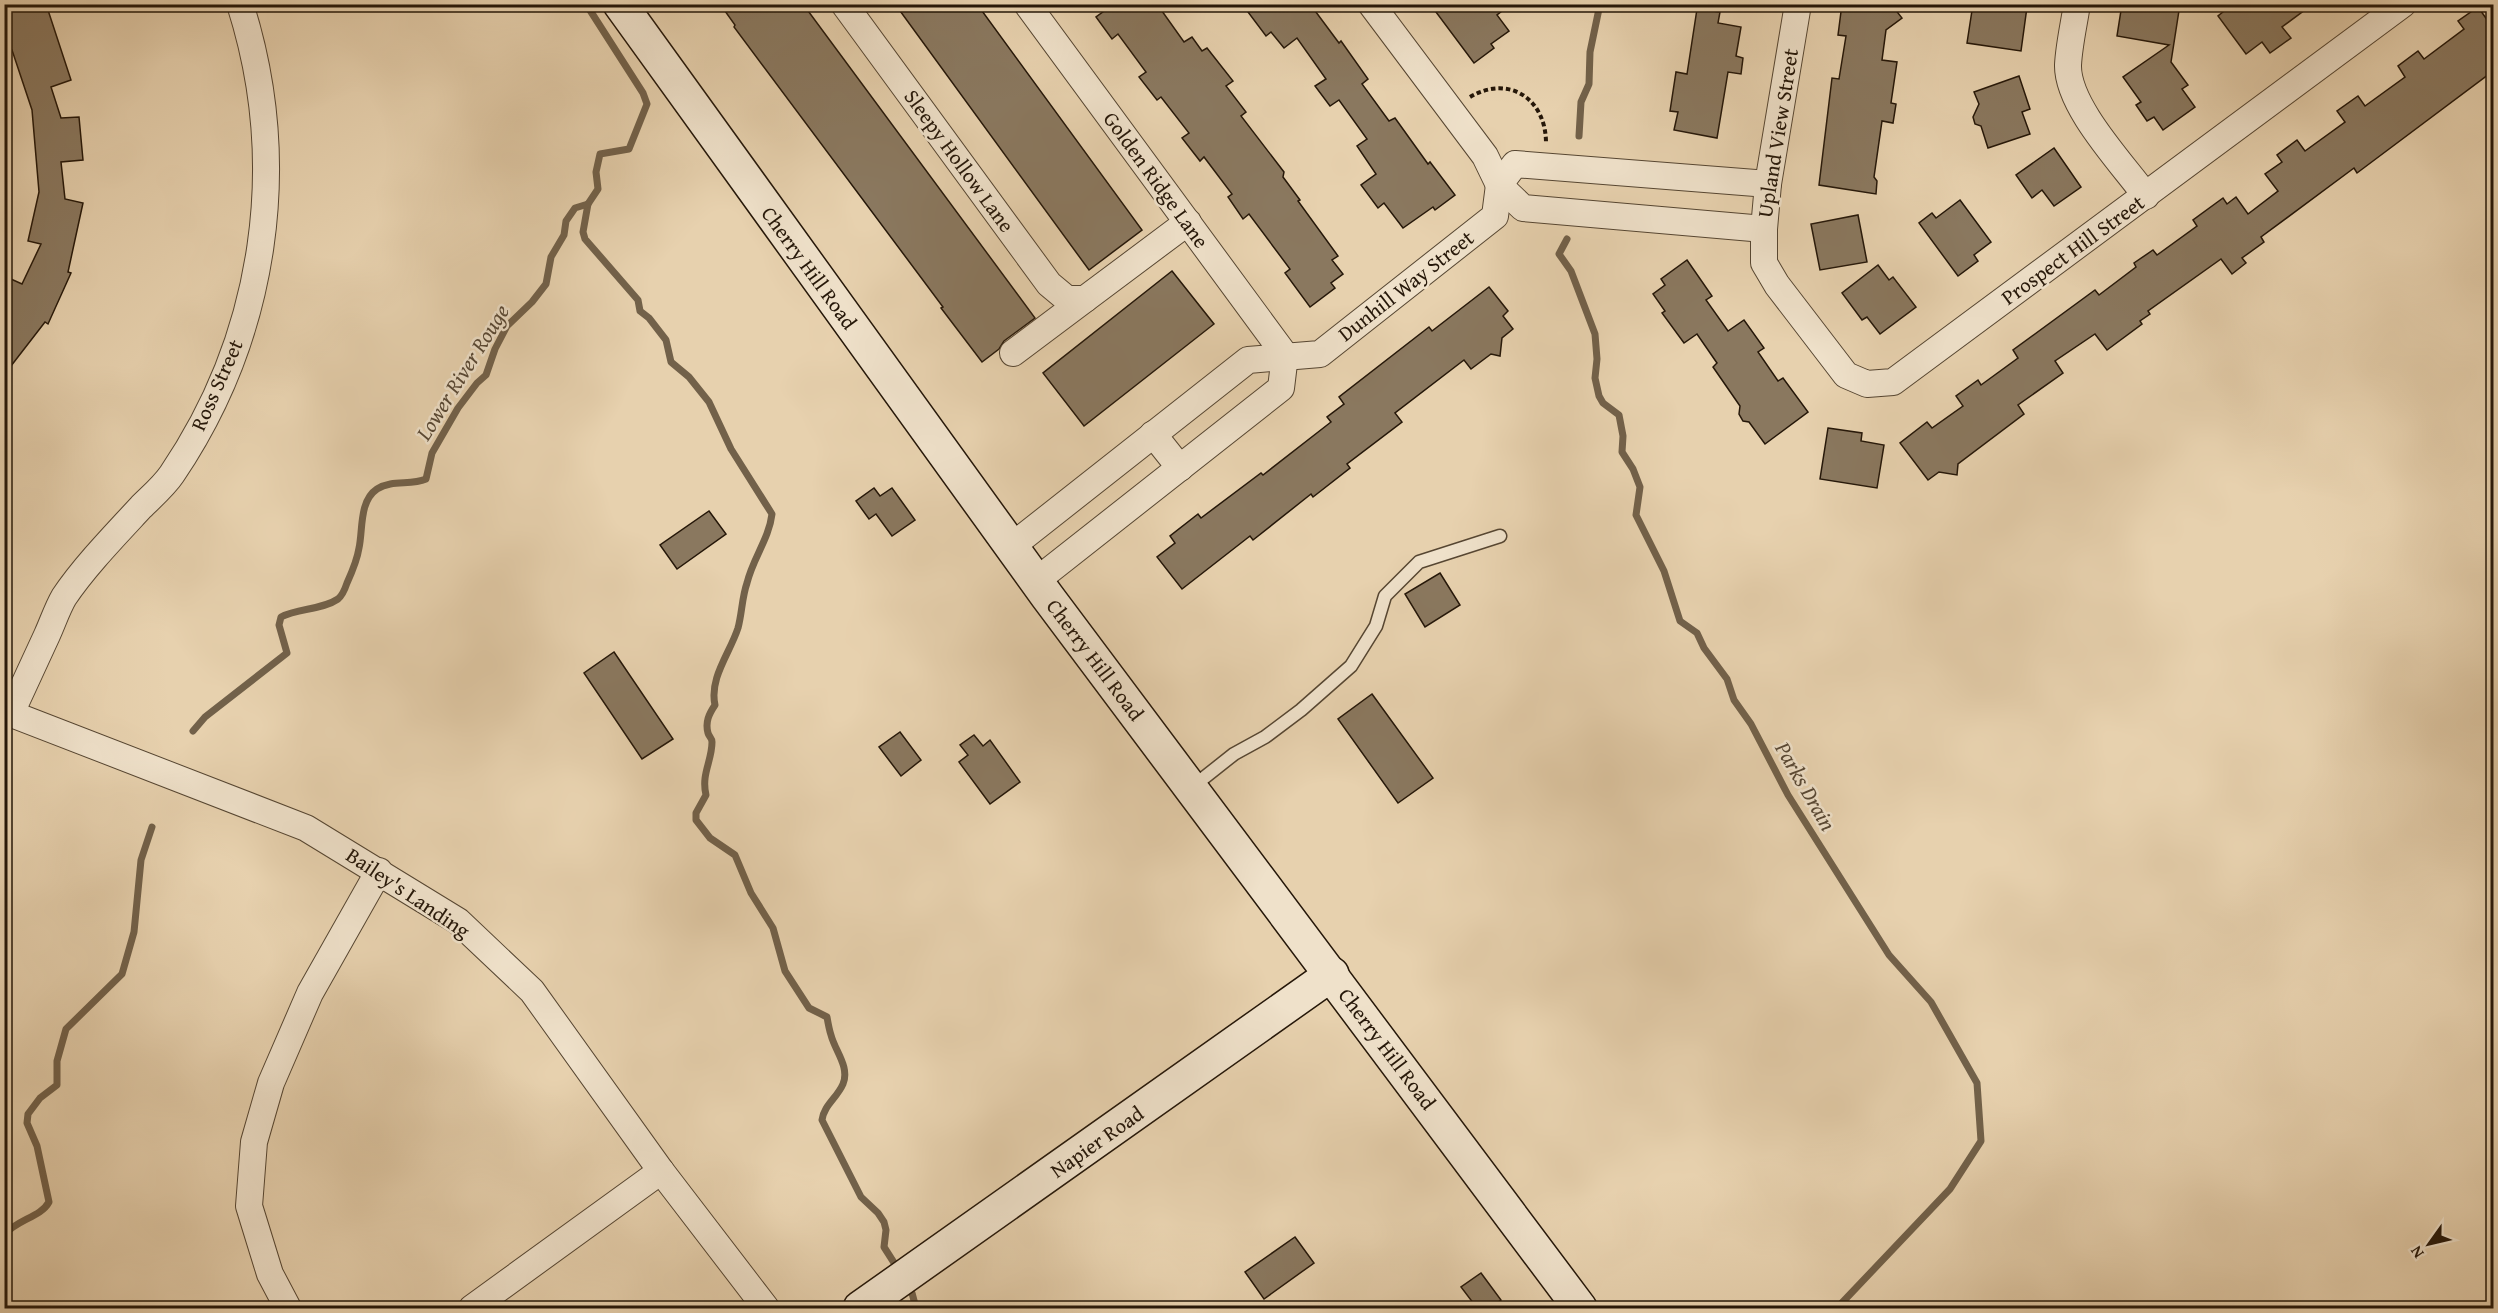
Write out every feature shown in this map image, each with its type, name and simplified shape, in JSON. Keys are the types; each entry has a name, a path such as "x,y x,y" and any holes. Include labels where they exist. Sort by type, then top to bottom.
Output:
{"street":[{"name":"Ross Street","path":"8,712 64,598 113,537 171,476 206,415 238,342 260,257 267,167 264,108 249,33 240,4"},
{"name":"Cherry Hill Road","path":"620,4 1036,581 1580,1308"},
{"name":"Sleepy Hollow Lane","path":"844,4 1049,284 1067,298 1085,299"},
{"name":"Golden Ridge Lane","path":"1028,4 1285,356"},
{"path":"1371,4 1485,156 1499,185 1523,208 1764,229"},
{"name":"Upland View Street","path":"1764,263 1768,184 1798,4"},
{"path":"2077,4 2068,65 2071,87 2085,114 2145,196"},
{"name":"Prospect Hill Street","path":"1764,263 1777,285 1846,375 1867,384 1893,382 2403,4"},
{"path":"1499,185 1515,164 1768,184"},
{"name":"Dunhill Way Street","path":"1012,546 1248,360 1320,354 1496,216 1499,185"},
{"path":"1013,353 1188,222"},
{"path":"1036,581 1281,388 1285,356"},
{"path":"1153,434 1180,468"},
{"name":"Bailey's Landing","path":"8,712 306,828 458,921 532,991 661,1171 766,1308"},
{"path":"288,1308 270,1274 249,1206 254,1142 271,1083 310,993 379,871"},
{"name":"Napier Road","path":"860,1308 1332,974"},
{"path":"472,1308 661,1171"}],"lane":[{"path":"1190,788 1234,754 1265,737 1301,710 1351,666 1376,626 1385,596 1419,562 1500,536"}],"path":[{"path":"1468,98 1482,90 1492,88 1513,90 1524,95 1532,101 1541,114 1546,132 1546,146"}],"building":[{"path":"4,4 46,4 71,80 51,87 61,118 79,117 83,160 61,162 65,199 83,203 68,272 71,273 48,324 45,322 4,375 4,295 11,279 22,284 41,244 28,241 39,192 32,110 12,50 4,37"},
{"path":"720,4 803,4 1035,318 1004,341 999,349 982,362 734,27 735,25"},
{"path":"895,4 977,4 1142,230 1089,270"},
{"path":"1114,4 1157,4 1184,42 1192,37 1202,51 1207,48 1233,81 1226,86 1246,112 1241,116 1284,172 1283,177 1300,200 1298,201 1338,256 1332,260 1343,274 1331,283 1335,288 1310,307 1285,273 1290,269 1249,214 1243,219 1228,197 1232,194 1204,157 1200,161 1182,138 1189,133 1161,97 1157,100 1139,77 1146,72 1118,34 1112,39 1096,17"},
{"path":"1242,4 1310,4 1339,43 1341,41 1368,79 1362,84 1389,121 1395,118 1428,164 1430,162 1455,195 1435,210 1433,207 1403,228 1384,203 1378,208 1361,185 1376,174 1357,146 1367,139 1339,100 1330,106 1315,86 1326,79 1297,38 1284,48 1271,32 1266,36"},
{"path":"1430,4 1511,4 1497,15 1509,31 1491,44 1494,48 1474,63"},
{"path":"1842,4 1891,4 1902,18 1886,30 1882,60 1897,62 1891,103 1896,104 1893,123 1882,121 1874,177 1877,181 1876,194 1819,185 1832,78 1839,79 1846,36 1838,35"},
{"path":"1973,4 2027,7 2021,51 1967,43"},
{"path":"2122,4 2180,4 2171,62 2188,85 2182,89 2195,107 2163,130 2154,117 2147,121 2136,105 2141,102 2123,77 2169,45 2117,36"},
{"path":"2233,4 2313,4 2282,27 2291,38 2270,53 2262,42 2246,54 2218,16"},
{"path":"2478,7 2493,28 2493,71 2357,173 2354,168 2261,237 2264,242 2242,258 2246,263 2232,274 2221,259 2148,311 2150,314 2140,321 2142,324 2107,350 2095,334 2055,361 2063,373 2018,405 2024,414 1958,464 1957,475 1939,472 1928,480 1900,443 1927,422 1932,428 1963,406 1956,396 1978,380 1981,385 2018,358 2013,350 2095,290 2099,295 2136,267 2134,263 2153,250 2157,255 2197,226 2193,220 2223,198 2227,204 2236,197 2248,214 2278,191 2265,174 2282,162 2277,155 2297,140 2305,151 2345,122 2337,111 2358,96 2365,106 2405,77 2398,66 2418,51 2424,59 2464,29 2458,21"},
{"path":"1697,9 1720,12 1718,23 1741,27 1736,56 1743,58 1741,74 1728,72 1717,138 1674,130 1678,112 1670,111 1676,72 1687,74"},
{"path":"2019,76 2030,109 2022,112 2030,134 1988,148 1981,126 1975,124 1973,117 1979,104 1974,92"},
{"path":"2054,148 2081,187 2054,206 2042,190 2032,198 2016,175"},
{"path":"1960,200 1991,242 1974,255 1978,261 1958,276 1919,223 1932,213 1936,218"},
{"path":"1858,215 1867,262 1820,270 1811,224"},
{"path":"1687,260 1712,296 1706,300 1728,331 1744,320 1764,348 1758,352 1778,381 1783,378 1808,412 1765,444 1749,422 1743,421 1739,414 1740,406 1713,367 1717,363 1697,334 1684,343 1662,313 1665,311 1653,294 1665,285 1661,279"},
{"path":"1878,265 1889,280 1893,277 1916,307 1880,334 1867,317 1862,320 1842,293"},
{"path":"1172,271 1214,324 1084,426 1043,373"},
{"path":"1489,287 1508,311 1503,316 1513,329 1502,338 1500,356 1491,354 1471,369 1464,360 1395,413 1402,422 1347,464 1350,468 1313,497 1311,494 1253,540 1250,536 1182,589 1157,557 1175,543 1170,536 1198,514 1201,518 1261,473 1263,475 1331,422 1327,417 1344,404 1339,397 1429,327 1432,331"},
{"path":"1828,428 1862,433 1861,441 1884,445 1877,488 1820,479"},
{"path":"874,488 880,496 892,488 915,520 892,536 876,514 869,519 856,501"},
{"path":"709,511 726,534 677,569 660,545"},
{"path":"1440,573 1460,605 1425,627 1405,594"},
{"path":"614,652 673,739 642,759 584,673"},
{"path":"1372,694 1433,778 1398,803 1338,719"},
{"path":"900,732 921,760 901,776 879,747"},
{"path":"974,735 983,746 990,740 1020,782 990,804 959,762 968,755 960,745"},
{"path":"1295,1237 1314,1263 1264,1299 1245,1272"},
{"path":"1481,1273 1501,1300 1489,1308 1477,1308 1461,1287"}],"waterway":[{"name":"Lower River Rouge","path":"193,731 205,717 287,653 279,625 281,617 332,603 341,596 357,557 364,508 371,494 389,484 426,479 432,453 458,408 486,375 495,349 507,326 532,302 546,284 551,257 564,235 566,221 575,208 588,204 598,189 596,172 600,154 629,149 647,104 643,93 586,4"},
{"name":"Parks Drain","path":"1579,136 1581,102 1589,84 1590,52 1600,4"},
{"path":"588,204 583,232 585,239 638,300 640,311 649,318 666,340 671,362 689,377 709,402 731,449 772,514 768,532 745,588 738,628 715,685 715,705 707,722 712,742 705,781 706,795 696,813 696,820 710,838 735,855 751,893 773,928 785,971 809,1008 827,1017 833,1041 845,1071 845,1078 825,1110 822,1120 861,1197 884,1222 886,1230 884,1247 898,1269"},
{"name":"Parks Drain","path":"1567,239 1559,254 1571,271 1595,334 1597,359 1595,378 1599,396 1603,403 1619,415 1623,436 1622,452 1633,469 1640,487 1636,515 1664,571 1680,621 1697,633 1704,648 1727,679 1734,700 1751,724 1788,795 1889,955 1931,1002 1977,1083 1981,1141 1950,1189 1837,1308"},
{"name":"Lower River Rouge","path":"4,1235 40,1211 49,1202 37,1146 27,1123 28,1114 40,1098 57,1085 57,1061 66,1029 122,974 134,932 141,860 152,827"},
{"path":"912,1293 916,1308"}]}
